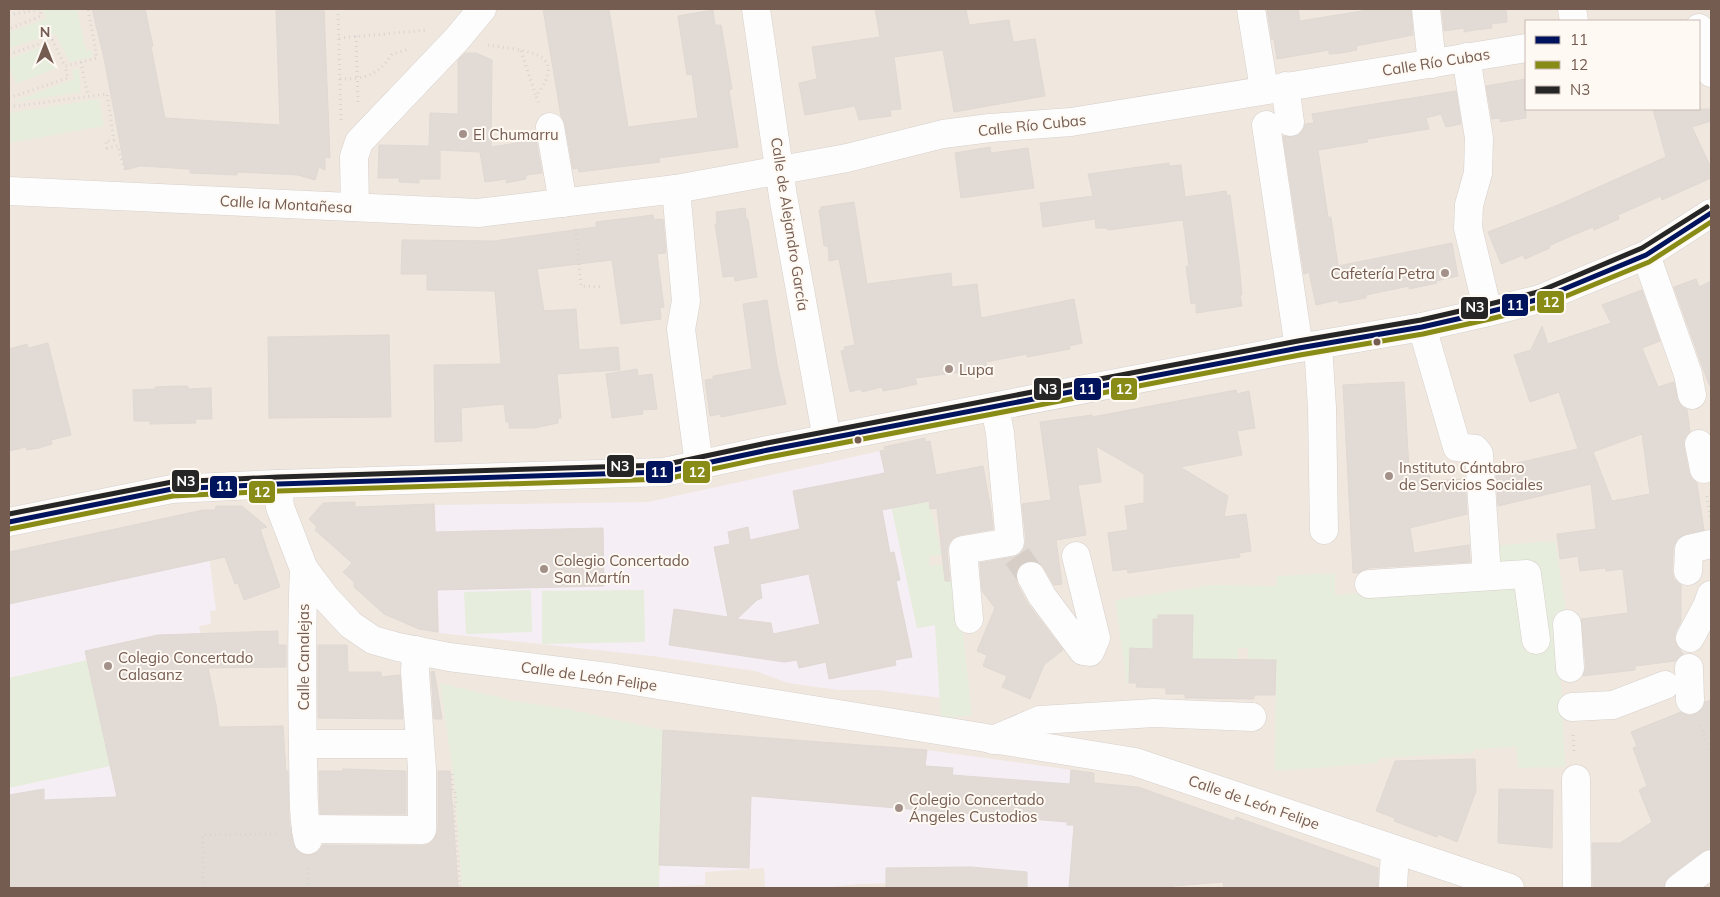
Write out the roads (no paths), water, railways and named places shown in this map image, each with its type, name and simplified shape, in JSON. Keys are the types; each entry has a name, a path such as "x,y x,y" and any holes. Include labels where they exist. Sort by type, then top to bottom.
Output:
{"street":[{"name":"Calle de Alejandro García","path":"756,9 779,169 827,439"},
{"path":"1251,9 1275,88 1278,124 1308,346 1322,408 1324,530"},
{"path":"1426,9 1432,64"},
{"path":"355,206 354,157 359,142 457,39 474,18"},
{"path":"1700,32 1711,73"},
{"name":"Calle Río Cubas","path":"779,169 847,158 943,134 990,128 1071,122 1525,48"},
{"path":"1466,57 1479,138 1478,173 1469,205 1468,228 1488,312"},
{"path":"550,127 563,203"},
{"name":"Calle la Montañesa","path":"9,191 478,213 676,189 779,169"},
{"path":"676,189 686,301 681,329 699,465"},
{"path":"9,522 172,489 664,472 1308,346 1422,327 1488,312 1540,299 1646,255 1711,213"},
{"path":"1646,255 1688,374 1692,395"},
{"path":"1422,327 1457,447 1475,449 1479,454 1487,576"},
{"path":"994,407 1000,433 1019,558 1042,596 1083,651 1090,652 1096,638 1076,556"},
{"name":"Calle de León Felipe","path":"278,484 280,507 304,569 325,597 351,625 373,640 449,657 615,678 1135,762 1510,888"},
{"path":"1688,570 1689,549 1711,544"},
{"path":"969,619 964,550 1019,558"},
{"name":"Calle Canalejas","path":"304,569 301,633 307,834 422,830 422,769 419,744"},
{"path":"1369,584 1527,574 1536,640"},
{"path":"1690,638 1711,596"},
{"path":"1567,624 1570,668"},
{"path":"303,744 419,744 415,672 416,650"},
{"path":"1689,668 1690,700"},
{"path":"1572,707 1613,705 1665,685"},
{"path":"993,740 1040,720 1154,713 1252,717"},
{"path":"1576,779 1577,888"},
{"path":"1393,887 1395,850"},
{"path":"1679,888 1711,864"}],"tunnel":[{"path":"1017,556 1031,576"}],"place":[{"name":"El Chumarru","path":"463,134"},
{"name":"Cafetería Petra","path":"1445,273"},
{"name":"Lupa","path":"949,369"},
{"name":"Instituto Cántabro de Servicios Sociales","path":"1389,476"},
{"name":"Colegio Concertado San Martín","path":"544,569"},
{"name":"Colegio Concertado Calasanz","path":"108,666"},
{"name":"Colegio Concertado Ángeles Custodios","path":"899,808"}]}
